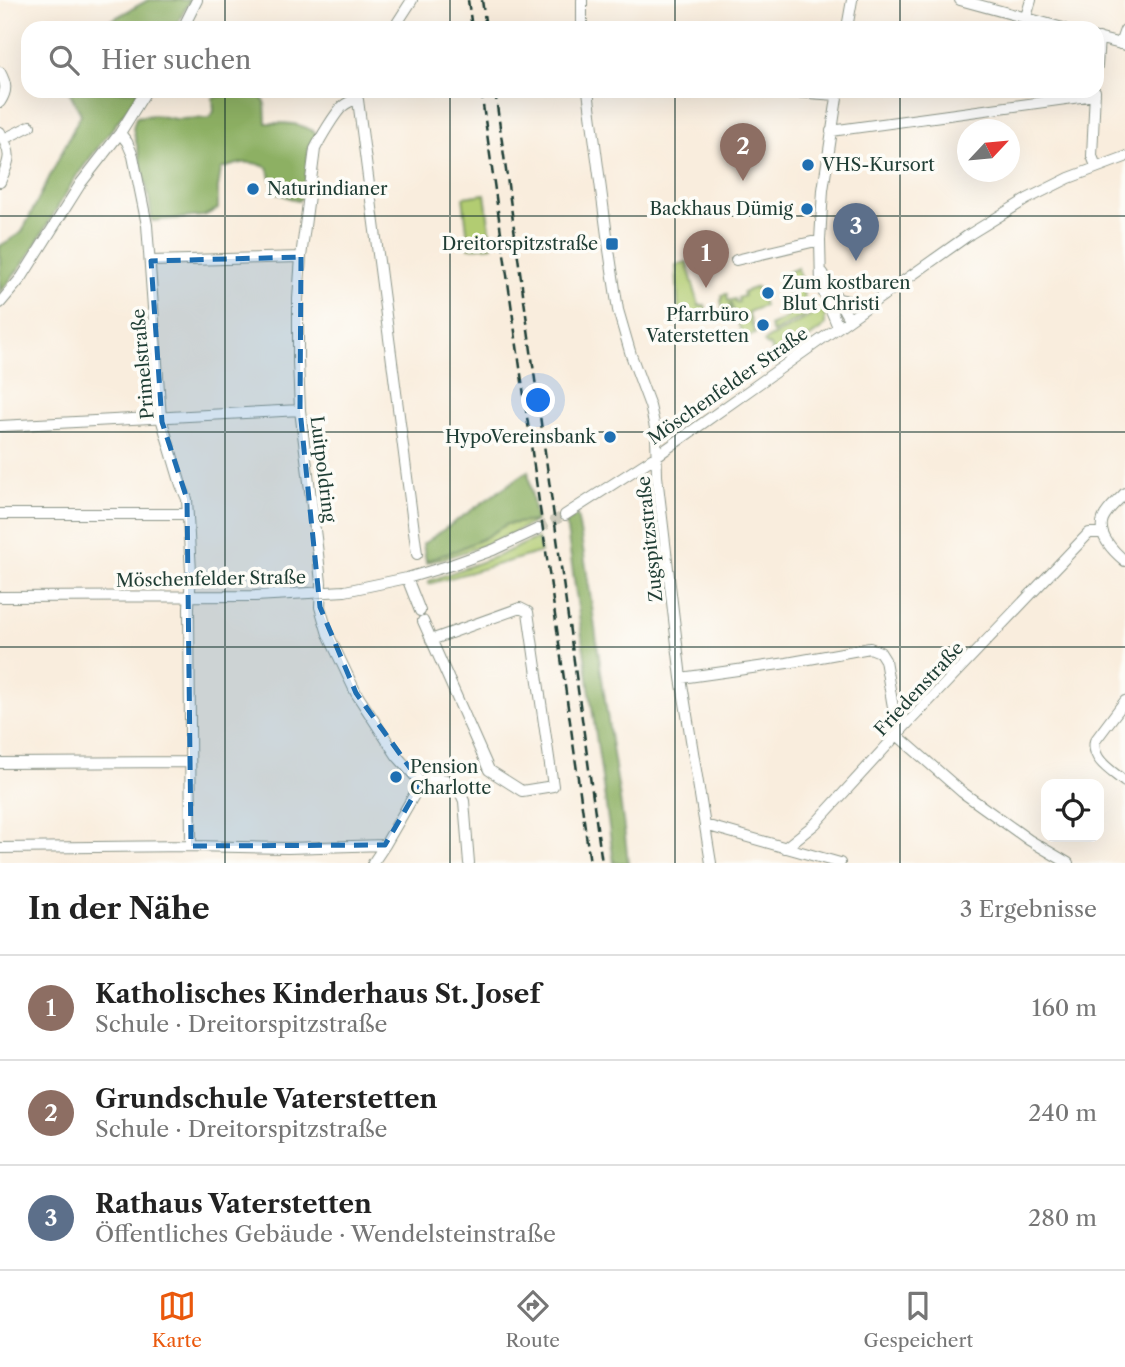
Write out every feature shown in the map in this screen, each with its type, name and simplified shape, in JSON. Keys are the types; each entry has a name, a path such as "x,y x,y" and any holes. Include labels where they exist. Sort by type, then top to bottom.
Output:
{"street":[{"path":"186,21 197,0"},
{"path":"398,21 412,0"},
{"path":"582,0 582,21"},
{"path":"848,21 852,0"},
{"path":"960,0 1039,21"},
{"path":"1026,17 1031,0"},
{"path":"1104,40 1123,45 1125,30"},
{"path":"0,72 6,82 6,89 0,102"},
{"path":"0,303 22,277 81,183 120,133 142,98"},
{"name":"Luitpoldring","path":"352,98 343,106 315,149 298,312 300,410 318,554 319,601 324,624 356,693 397,756 421,783"},
{"path":"358,98 417,554"},
{"name":"Zugspitzstraße","path":"589,98 614,287 623,330 650,406 656,432 657,477 681,678 711,863"},
{"path":"836,98 823,190 820,240 821,286 838,327"},
{"path":"831,131 1060,98"},
{"path":"1095,98 1092,156 1096,166"},
{"path":"0,182 9,160 9,152 2,136 30,126"},
{"name":"Primelstraße","path":"120,133 133,156 147,225 162,418 185,491 191,572 191,846"},
{"name":"Möschenfelder Straße","path":"565,514 658,455 981,227 1027,199 1096,166 1125,156"},
{"path":"736,260 820,240"},
{"path":"151,261 302,257"},
{"path":"821,270 849,319"},
{"path":"838,299 869,305"},
{"path":"0,426 300,410"},
{"path":"1125,494 1102,521 1107,541 1125,561"},
{"path":"0,514 187,514"},
{"name":"Möschenfelder Straße","path":"0,597 255,596 358,589 407,578 493,550 538,529"},
{"name":"Friedenstraße","path":"785,848 815,824 1089,533 1103,533"},
{"path":"407,578 431,640 489,770 522,791 553,786 527,612 520,608 431,640"},
{"path":"681,678 870,649 880,652 885,660 895,719 905,726"},
{"path":"1125,701 1096,741 1094,749 1098,759 1125,782"},
{"path":"897,735 962,792 1029,840 1068,863"},
{"path":"0,763 190,762"},
{"path":"373,863 421,783 435,778 446,779 455,785 464,801 469,863"},
{"path":"705,825 840,863"},
{"path":"0,848 288,848 385,845"}],"highlighted area":[{"path":"301,257 300,410 320,607 356,693 421,783 385,845 191,846 187,499 162,422 151,261"}],"green space":[{"path":"148,0 190,0 179,21 110,21"},
{"path":"73,98 135,98 75,178 28,257 0,293 0,246 22,232 81,114"},
{"path":"213,98 261,98 265,102 266,123 299,125 317,134 309,148 304,196 298,201 275,192 268,168 250,163 239,164 221,169 218,209 204,216 152,221 133,128 136,117 154,115 176,119 210,118 214,111"},
{"path":"485,194 492,246 469,248 463,197"},
{"path":"687,262 699,306 705,305 707,314 723,310 722,295 727,294 728,301 735,299 736,303 739,302 738,298 744,296 743,292 757,287 764,306 748,312 755,334 744,339 731,304 731,310 679,323 676,265"},
{"path":"798,268 806,315 773,333 770,326 786,318 791,311 781,275"},
{"path":"824,309 825,326 776,362 771,353 773,351 764,342"},
{"path":"528,471 536,521 507,524 484,538 426,561 423,544"},
{"path":"577,515 628,863 614,863 566,523"},
{"path":"536,521 482,545 426,563 484,538 507,524"},
{"path":"537,538 541,552 429,584 429,581 500,555"}],"tunnel":[{"path":"538,529 565,515"}],"railway":[{"path":"468,0 471,21"},
{"path":"482,0 485,21"},
{"path":"482,98 590,863"},
{"path":"496,98 602,863"}],"place":[{"name":"VHS-Kursort","path":"808,165"},
{"name":"Grundschule Vaterstetten","path":"743,181"},
{"name":"Naturindianer","path":"253,189"},
{"name":"Backhaus Dümig","path":"807,209"},
{"name":"Dreitorspitzstraße","path":"612,244"},
{"name":"Rathaus Vaterstetten","path":"856,261"},
{"name":"Katholisches Kinderhaus St. Josef","path":"706,288"},
{"name":"Zum kostbaren Blut Christi","path":"768,293"},
{"name":"Pfarrbüro Vaterstetten","path":"763,325"},
{"name":"HypoVereinsbank","path":"610,437"},
{"name":"Pension Charlotte","path":"396,777"}]}
